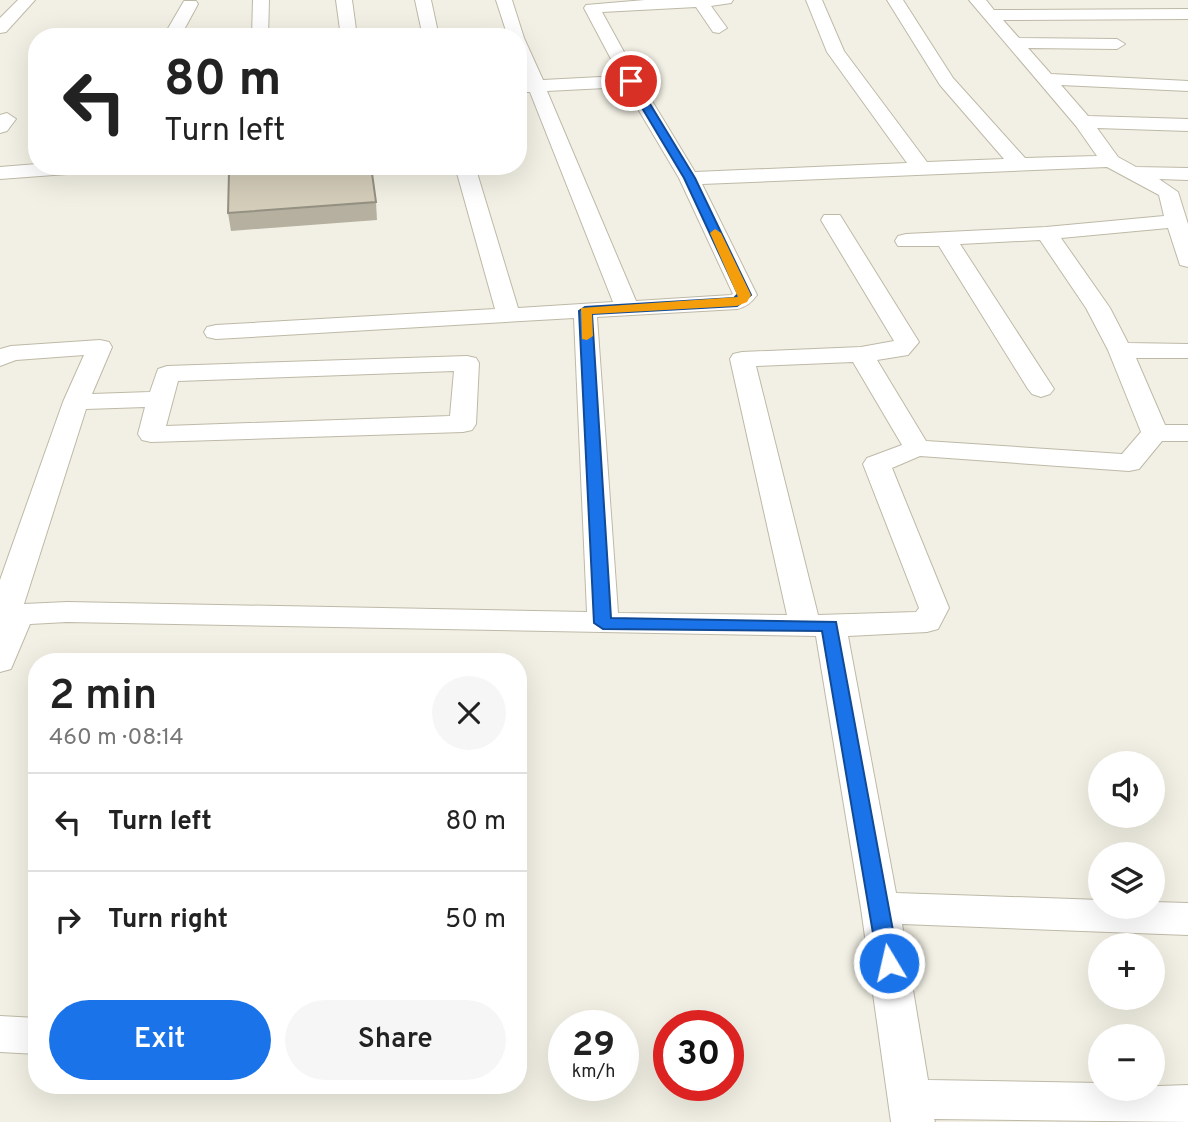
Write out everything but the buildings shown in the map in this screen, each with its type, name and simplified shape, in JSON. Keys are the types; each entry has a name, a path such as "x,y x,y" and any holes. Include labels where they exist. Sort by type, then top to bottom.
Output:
{"street":[{"path":"0,28 27,0"},
{"path":"260,28 261,0"},
{"path":"344,0 348,28"},
{"path":"423,0 429,28"},
{"path":"504,0 513,28"},
{"path":"216,332 737,302 745,295 689,178 631,81 592,8 725,0"},
{"path":"814,0 836,52 922,170"},
{"path":"895,0 946,81 1021,166"},
{"path":"977,0 1083,121 1111,160 1168,192 1188,260"},
{"path":"699,1 719,28"},
{"path":"176,28 190,4"},
{"path":"989,15 1188,15"},
{"path":"1015,43 1117,44"},
{"path":"1045,79 1188,86"},
{"path":"627,308 527,86 631,81"},
{"path":"1083,121 1188,125"},
{"path":"689,178 1021,166 1111,160"},
{"path":"0,173 28,171"},
{"path":"1133,172 1188,174"},
{"path":"468,175 509,314"},
{"path":"832,220 907,342 899,350 861,354 741,359 817,625 880,908 912,1110 1188,1105"},
{"path":"906,241 1046,233 1175,221"},
{"path":"1046,233 1098,308 1120,350 1155,433"},
{"path":"945,239 1041,389"},
{"path":"585,311 603,623"},
{"path":"0,359 12,353 100,347 76,402 6,607 19,615 68,612 817,625 927,622 934,608 877,464 917,448 1129,463 1155,433 1188,433"},
{"path":"1120,350 1188,352"},
{"path":"861,354 917,448"},
{"path":"467,363 463,424 151,434 160,399 167,374 467,363"},
{"path":"76,402 160,399"},
{"path":"0,661 19,615"},
{"path":"880,908 1188,919"},
{"path":"0,1034 28,1036"}],"slow traffic":[{"path":"587,336 585,311 737,302 743,299 745,295 715,233"}],"route":[{"path":"631,81 689,178 745,295 737,302 585,311 603,623 830,626 889,963"}]}
